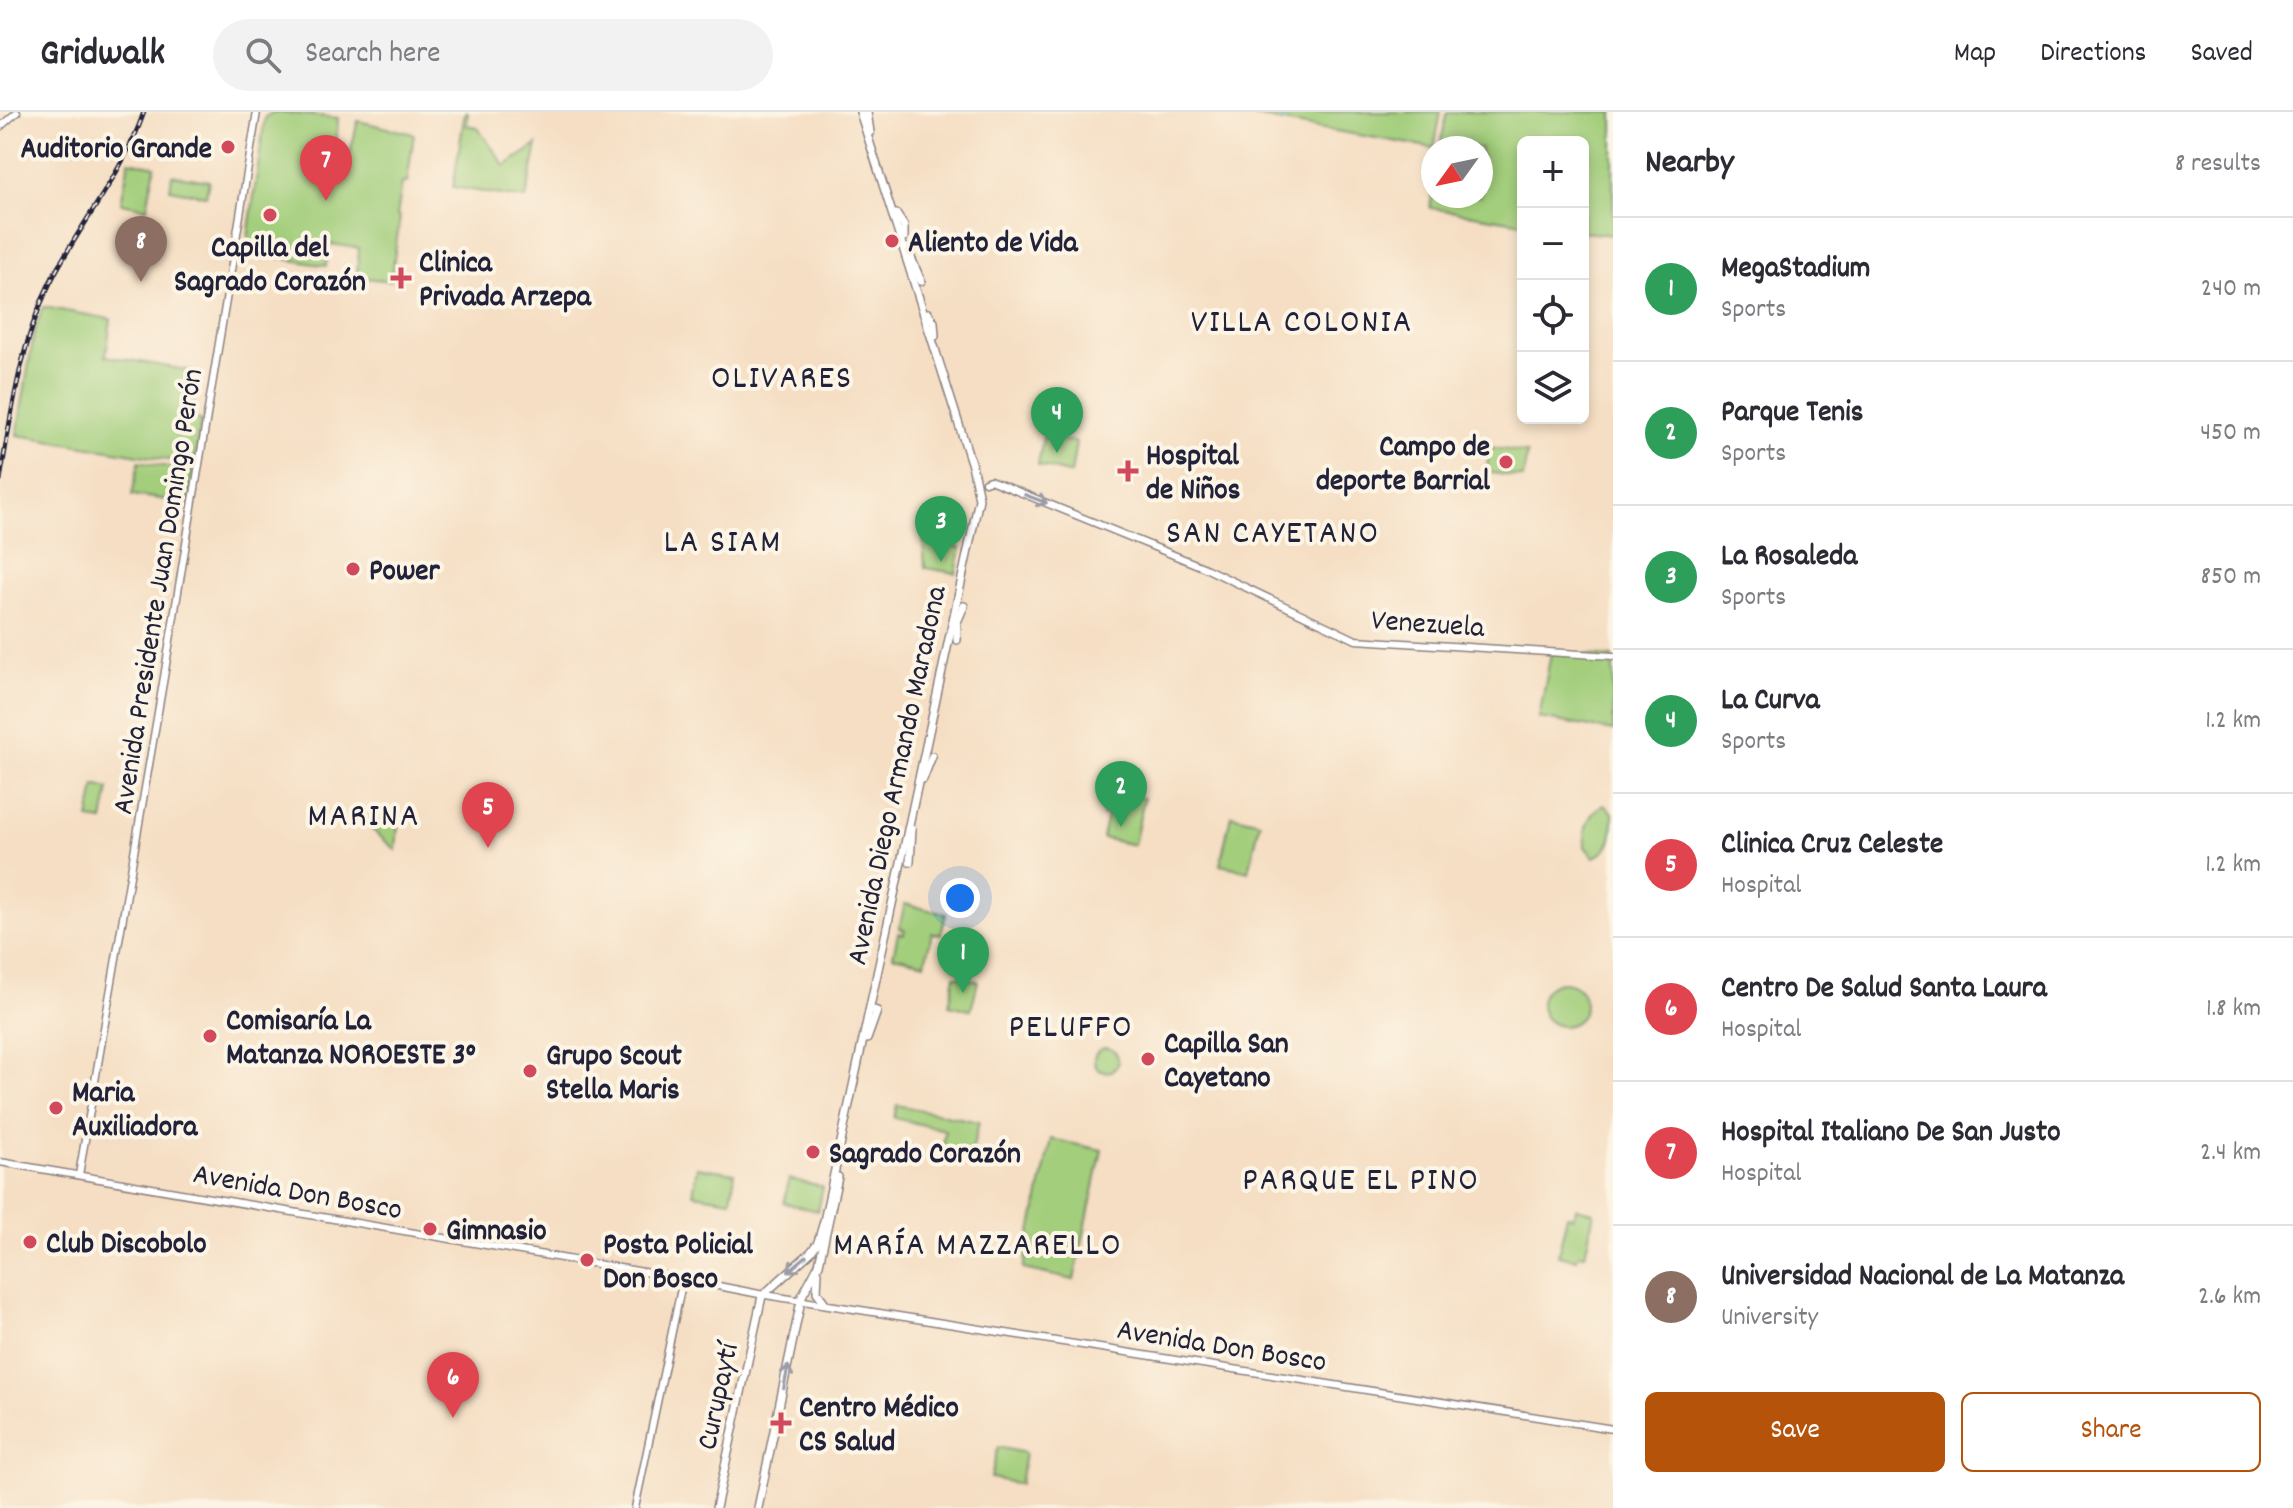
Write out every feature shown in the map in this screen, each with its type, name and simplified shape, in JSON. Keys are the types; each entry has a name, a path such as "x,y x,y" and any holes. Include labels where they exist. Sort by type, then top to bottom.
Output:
{"main road":[{"path":"0,127 17,112"},
{"name":"Avenida Presidente Juan Domingo Perón","path":"79,1175 257,112"},
{"name":"Avenida Diego Armando Maradona","path":"861,1059 876,1010 979,517 982,490 864,112"},
{"name":"Avenida Diego Armando Maradona","path":"758,1508 802,1298 819,1264 978,507 979,491 879,173 864,112"},
{"path":"907,248 921,281"},
{"name":"Venezuela","path":"985,482 990,480 1203,567 1356,640 1613,656"},
{"path":"957,640 957,622 964,606"},
{"path":"926,747 928,721"},
{"path":"923,779 932,756"},
{"path":"910,862 912,829"},
{"path":"845,1107 848,1132"},
{"name":"Avenida Diego Armando Maradona","path":"765,1292 816,1245 848,1132"},
{"name":"Avenida Don Bosco","path":"0,1162 825,1303 1613,1429"},
{"path":"819,1264 817,1292 825,1303"},
{"path":"635,1508 683,1279"},
{"name":"Curupaytí","path":"716,1508 765,1292"}],"green space":[{"path":"274,112 338,118 335,168 346,169 358,121 414,134 407,183 402,183 391,281 357,277 359,248 330,244 326,266 246,252 265,117"},
{"path":"465,112 468,112 467,125 478,128 505,166 537,145 526,199 453,187"},
{"path":"1255,112 1441,112 1436,136 1421,136 1421,146 1254,117"},
{"path":"1447,112 1613,112 1613,235 1589,233 1589,136 1517,136 1517,222 1430,208 1493,208 1493,136 1442,136"},
{"path":"129,161 155,166 147,208 121,203"},
{"path":"172,175 209,181 206,196 170,189"},
{"path":"43,307 111,319 106,356 198,372 191,418 201,420 194,464 17,435 34,333"},
{"path":"1043,437 1076,442 1071,474 1038,465"},
{"name":"Campo de deporte Barrial","path":"1490,447 1527,453 1523,478 1486,472"},
{"path":"139,462 193,471 189,503 132,495"},
{"path":"923,542 961,548 956,573 925,568"},
{"path":"1551,653 1613,657 1613,731 1539,718"},
{"path":"95,785 109,789 103,821 89,819"},
{"path":"1107,791 1144,798 1134,845 1102,838 1107,816 1102,815"},
{"path":"1604,805 1613,813 1612,834 1605,850 1594,857 1585,847 1586,828 1590,817"},
{"path":"1231,815 1260,822 1249,871 1220,865"},
{"path":"364,817 398,825 396,850 362,821"},
{"path":"905,904 946,914 941,934 932,933 925,963 893,956 898,933 904,934 905,930 899,928"},
{"path":"955,976 978,981 971,1010 949,1005"},
{"path":"1563,982 1578,989 1585,1004 1578,1019 1563,1026 1548,1019 1541,1004 1548,989"},
{"path":"1106,1048 1114,1052 1118,1060 1114,1068 1106,1072 1098,1068 1094,1060 1098,1052"},
{"path":"897,1105 979,1122 970,1159 941,1154 945,1130 894,1118"},
{"path":"1051,1139 1102,1150 1074,1280 1023,1269"},
{"path":"697,1167 735,1173 731,1200 693,1194"},
{"path":"789,1179 823,1187 818,1211 784,1203"},
{"path":"1576,1208 1594,1212 1585,1255 1579,1254 1577,1259 1558,1255 1567,1215 1574,1217"},
{"path":"998,1447 1025,1453 1020,1484 991,1478"}],"waterway":[{"path":"1279,121 1296,112"}],"railway":[{"path":"0,480 19,374 43,297 126,154 144,112"}],"place":[{"name":"Auditorio Grande","path":"228,147"},
{"name":"Hospital Italiano De San Justo","path":"326,201"},
{"name":"Capilla del Sagrado Corazón","path":"270,215"},
{"name":"Aliento de Vida","path":"892,241"},
{"name":"Clinica Privada Arzepa","path":"401,278"},
{"name":"Universidad Nacional de La Matanza","path":"141,282"},
{"name":"La Curva","path":"1057,453"},
{"name":"Campo de deporte Barrial","path":"1506,462"},
{"name":"Hospital de Niños","path":"1128,471"},
{"name":"La Rosaleda","path":"941,562"},
{"name":"Power","path":"353,569"},
{"name":"Parque Tenis","path":"1121,827"},
{"name":"Clinica Cruz Celeste","path":"488,848"},
{"name":"MegaStadium","path":"963,993"},
{"name":"Comisaría La Matanza NOROESTE 3°","path":"210,1036"},
{"name":"Capilla San Cayetano","path":"1148,1059"},
{"name":"Grupo Scout Stella Maris","path":"530,1071"},
{"name":"Maria Auxiliadora","path":"56,1108"},
{"name":"Sagrado Corazón","path":"813,1152"},
{"name":"Gimnasio","path":"430,1229"},
{"name":"Club Discobolo","path":"30,1242"},
{"name":"Posta Policial Don Bosco","path":"587,1260"},
{"name":"Centro De Salud Santa Laura","path":"453,1418"},
{"name":"Centro Médico CS Salud","path":"781,1423"}],"district":[{"name":"VILLA COLONIA","path":"1302,319"},
{"name":"OLIVARES","path":"782,375"},
{"name":"SAN CAYETANO","path":"1273,530"},
{"name":"LA SIAM","path":"723,539"},
{"name":"MARINA","path":"364,813"},
{"name":"PELUFFO","path":"1071,1024"},
{"name":"PARQUE EL PINO","path":"1361,1177"},
{"name":"MARÍA MAZZARELLO","path":"978,1242"}]}
